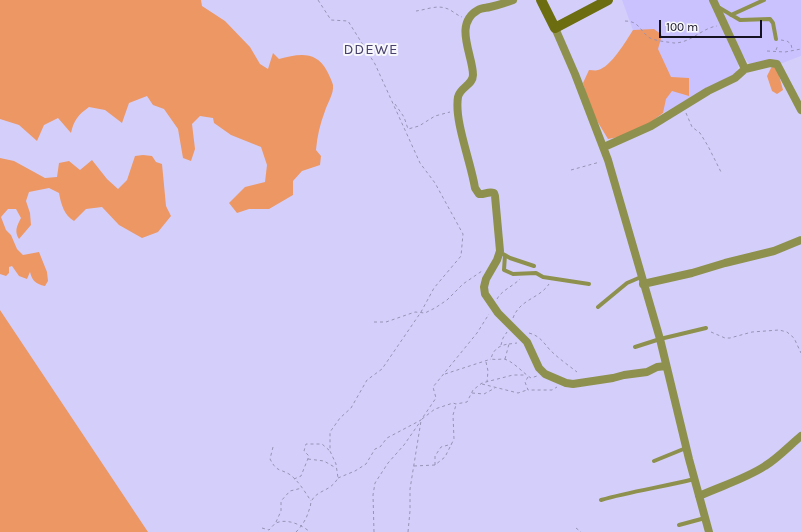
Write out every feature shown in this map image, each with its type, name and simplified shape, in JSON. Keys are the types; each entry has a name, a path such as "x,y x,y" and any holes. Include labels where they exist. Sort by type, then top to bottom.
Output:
{"street":[{"path":"513,0 478,10 469,18 466,25 465,40 471,61 473,78 471,82 460,91 458,98 458,110 476,191 481,194 491,192 494,193 495,196 502,253 486,279 484,287 485,294 493,307 527,342 539,368 545,374 566,383 587,383 646,372 658,367 666,366"},
{"path":"541,0 575,74 604,147 660,339 686,448 709,532"},
{"path":"555,28 608,0"},
{"path":"715,3 745,69"},
{"path":"604,147 650,126 708,91 735,78 745,69 770,63 777,64 801,110"},
{"path":"642,281 692,273 774,250 801,240"},
{"path":"699,496 745,478 766,466 801,436"}],"lane":[{"path":"731,15 764,0"},
{"path":"715,3 740,20 770,19 773,23 776,38"},
{"path":"534,266 502,253 504,270 513,274 536,273 543,277 589,284"},
{"path":"598,307 627,282 642,281"},
{"path":"635,347 660,339 706,328"},
{"path":"654,461 686,448"},
{"path":"601,500 694,479"},
{"path":"679,525 705,518"}],"path":[{"path":"318,0 331,20 348,21 375,64 420,163 435,183 463,234 461,256 434,288 421,312 382,369 367,380 351,408 340,418 330,432 330,451 337,469 338,478"},
{"path":"416,11 438,7 446,8 458,16 469,18"},
{"path":"625,21 630,21 638,25 650,38 676,43 688,40 710,27 726,26"},
{"path":"776,38 788,41 791,44 792,51"},
{"path":"767,51 792,51 801,49"},
{"path":"395,104 404,116 408,129 419,126 435,116 458,110"},
{"path":"685,105 686,116 692,127 700,133 721,172"},
{"path":"571,170 608,160"},
{"path":"374,322 386,322 415,312 425,312 447,300 463,284 486,268"},
{"path":"374,532 373,496 375,483 388,463 404,445 436,398 433,387 477,334 501,293 514,285 526,273"},
{"path":"491,359 492,353 501,345 503,338 514,329 516,310 545,289 552,278"},
{"path":"514,329 535,334 550,350 577,372"},
{"path":"701,329 725,338 752,332 779,330 787,332 794,338 801,353"},
{"path":"501,345 509,344 505,359"},
{"path":"443,375 491,359 505,359 517,367 525,375"},
{"path":"486,361 488,371 487,382"},
{"path":"296,532 302,526 310,509 311,501 320,492 329,489 338,478 355,471 366,464 375,449 380,446 386,438 421,420 435,408 453,403 456,404 467,402 473,390 482,383 513,375 525,375 531,378 545,374"},
{"path":"528,376 525,382 528,390"},
{"path":"482,383 518,394 528,390 552,390 566,383"},
{"path":"471,393 484,394 496,388"},
{"path":"414,466 435,465 445,458 454,439 453,416 456,404"},
{"path":"408,532 410,488 421,420"},
{"path":"435,465 434,456 441,447 452,443"},
{"path":"294,479 301,476 308,459 309,456 304,451 306,444 322,444 330,451"},
{"path":"273,447 270,460 275,468 290,474 311,501"},
{"path":"308,459 324,461 337,469"},
{"path":"269,530 276,523 281,511 281,501 290,491 302,488"},
{"path":"276,523 287,522 302,526 310,532"},
{"path":"262,528 271,532"},
{"path":"576,528 581,532"}],"shaded area":[{"path":"0,0 201,0 202,6 225,21 250,47 260,64 268,69 273,53 279,59 306,55 318,60 323,64 333,85 317,140 316,150 321,156 320,165 302,171 293,181 293,195 269,209 249,209 237,213 229,203 245,187 265,182 267,165 261,147 231,135 214,123 213,118 200,116 192,124 195,149 191,161 183,158 178,129 164,109 153,105 147,96 129,103 122,123 105,110 89,107 77,118 71,133 58,118 44,125 37,141 19,125 0,119"},
{"path":"622,0 711,0 739,64 736,75 663,113"},
{"path":"715,0 801,0 801,56 780,64 750,65 739,50"},
{"path":"654,29 662,35 658,49 671,77 689,78 689,96 672,91 666,99 663,113 643,128 624,136 608,139 591,111 583,83 589,70 603,68 613,59 633,30"},
{"path":"772,66 777,68 783,90 777,94 772,91 767,76"},
{"path":"135,156 152,156 156,162 162,164 166,206 171,216 158,232 142,238 119,225 102,207 86,209 74,221 65,212 59,193 49,188 29,192 26,201 30,213 31,225 19,239 16,231 21,218 16,209 8,209 1,217 6,230 11,235 17,249 23,255 39,252 47,272 48,281 45,286 36,283 30,272 27,279 19,276 12,266 9,267 9,273 6,276 0,274 0,158 14,161 45,178 57,177 59,163 69,161 80,170 92,160 107,179 118,189 127,180"},
{"path":"0,310 148,532 0,532"}],"district":[{"name":"DDEWE","path":"371,50"}]}
